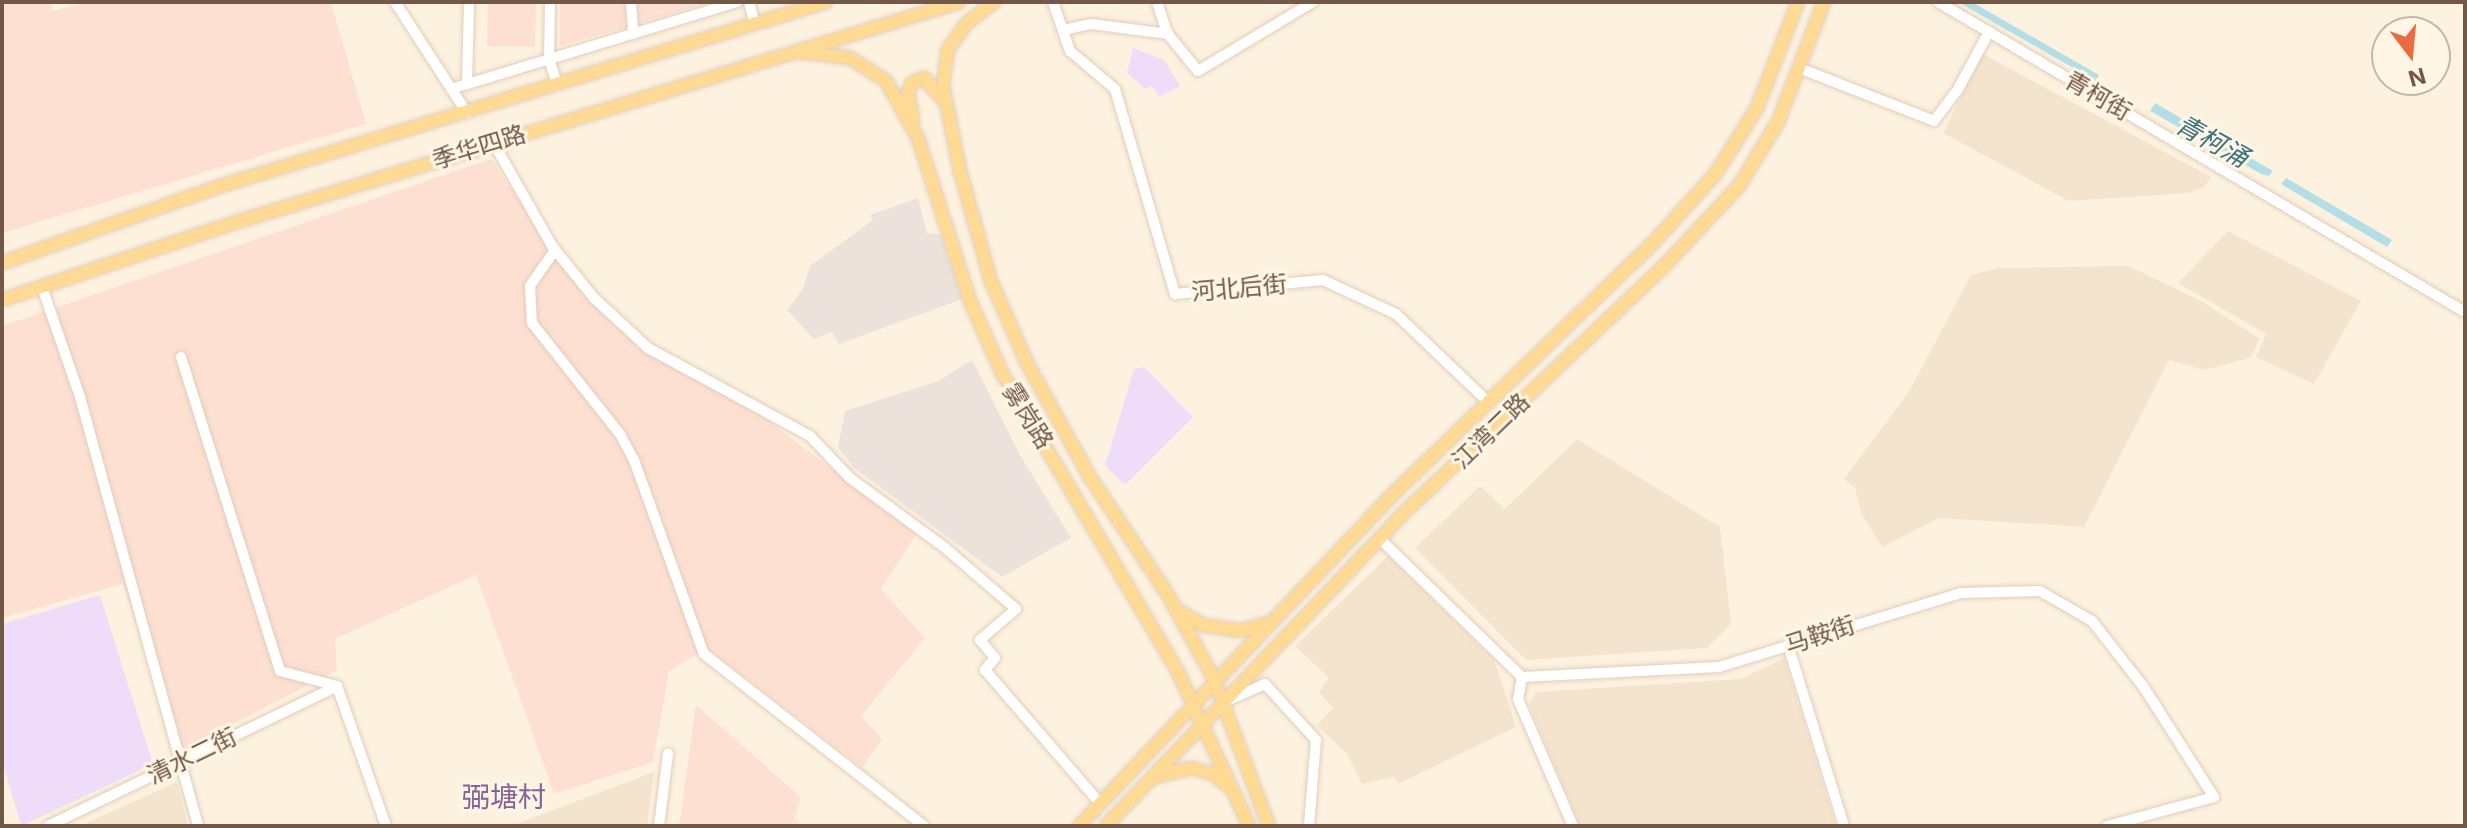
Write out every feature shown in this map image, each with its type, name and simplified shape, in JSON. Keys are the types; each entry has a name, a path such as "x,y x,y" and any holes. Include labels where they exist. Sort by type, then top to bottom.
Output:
{"main road":[{"name":"季华四路","path":"2,263 224,185 825,2"},
{"name":"季华四路","path":"2,300 493,142 959,2"},
{"name":"雾岗路","path":"994,2 967,23 948,49 943,86 991,281 1027,363 1091,479 1175,609 1214,679 1269,826"},
{"name":"江湾二路","path":"1079,826 1268,623 1488,402 1653,243 1716,173 1757,108 1798,2"},
{"name":"江湾二路","path":"1106,826 1380,539 1667,263 1739,186 1778,122 1824,2"},
{"name":"雾岗路","path":"792,51 850,58 886,81 915,134 970,301 1002,373 1178,672 1199,727 1249,826"},
{"path":"915,134 908,92 912,83 924,78 935,86 949,113"},
{"path":"1175,609 1215,627 1240,631 1268,623"},
{"path":"1145,783 1167,771 1191,768 1214,774 1233,793"}],"street":[{"path":"395,2 467,113"},
{"path":"467,84 469,2"},
{"path":"550,2 549,59 557,83"},
{"path":"631,2 633,34"},
{"path":"451,89 737,2"},
{"path":"749,2 755,24"},
{"name":"河北后街","path":"1053,2 1070,51 1115,89 1175,294 1323,280 1396,314 1488,402"},
{"path":"1157,2 1168,34 1198,71 1313,2"},
{"name":"青柯街","path":"1938,2 2465,312"},
{"path":"1063,30 1091,24 1168,34"},
{"path":"1799,68 1934,121 1958,89 1989,32"},
{"path":"493,142 555,250 594,298 648,348 810,436 850,478 944,547 1016,609 980,640 995,658 985,670 1100,803"},
{"path":"555,250 530,286 532,323 620,434 634,460 704,654 924,826"},
{"path":"42,287 80,397 198,826"},
{"path":"181,357 280,671 337,686 386,826"},
{"path":"1380,539 1522,677 1518,699 1573,826"},
{"name":"马鞍街","path":"1522,677 1719,667 1961,593 2040,591 2092,621 2143,686 2214,797 2107,826"},
{"path":"1788,645 1844,826"},
{"path":"1224,702 1265,684 1316,740 1309,826"},
{"name":"清水二街","path":"48,826 337,686"},
{"path":"659,826 668,754"}],"shaded area":[{"path":"2,2 52,2 52,11 89,2 331,2 366,124 2,233"},
{"path":"488,2 536,2 535,47 487,46"},
{"path":"560,2 712,2 560,46"},
{"path":"1133,48 1164,60 1180,86 1159,97 1152,86 1145,89 1127,73"},
{"path":"1983,54 2211,177 2204,187 2189,193 2069,201 1943,133"},
{"path":"491,159 555,250 639,345 711,378 917,533 881,589 925,638 861,716 882,739 862,767 707,648 669,671 653,762 554,794 476,575 335,639 337,670 178,753 123,584 2,618 2,326"},
{"path":"918,198 927,233 941,234 962,299 839,344 832,332 814,339 787,310 803,289 810,266 873,220 870,215"},
{"path":"2228,231 2361,301 2314,384 2256,357 2266,334 2178,283"},
{"path":"2129,266 2201,301 2260,339 2250,358 2204,370 2169,360 2084,527 1939,518 1882,547 1862,515 1855,488 1844,479 1910,390 1971,275 1999,268"},
{"path":"972,360 1020,455 1071,538 1002,577 853,467 838,447 845,411 938,381"},
{"path":"1144,367 1193,417 1125,485 1105,466 1134,369"},
{"path":"1577,439 1720,527 1731,624 1707,648 1526,660 1415,548 1480,486 1505,509"},
{"path":"1388,556 1494,660 1516,727 1398,784 1394,777 1362,784 1347,754 1317,725 1333,708 1319,692 1329,678 1295,646"},
{"path":"100,595 153,764 21,826 2,761 2,624"},
{"path":"1784,658 1836,826 1580,826 1529,704 1536,692 1741,679"},
{"path":"696,705 801,797 795,819 802,826 679,826"},
{"path":"654,772 647,826 511,826"},
{"path":"177,782 188,826 80,826"}],"water":[{"path":"1958,2 1972,2 2099,75 2096,81"},
{"name":"青柯涌","path":"2155,103 2273,171 2269,176 2261,174 2150,111"},
{"path":"2286,178 2392,240 2387,247 2281,184"}],"district":[{"name":"弼塘村","path":"504,797"}]}
